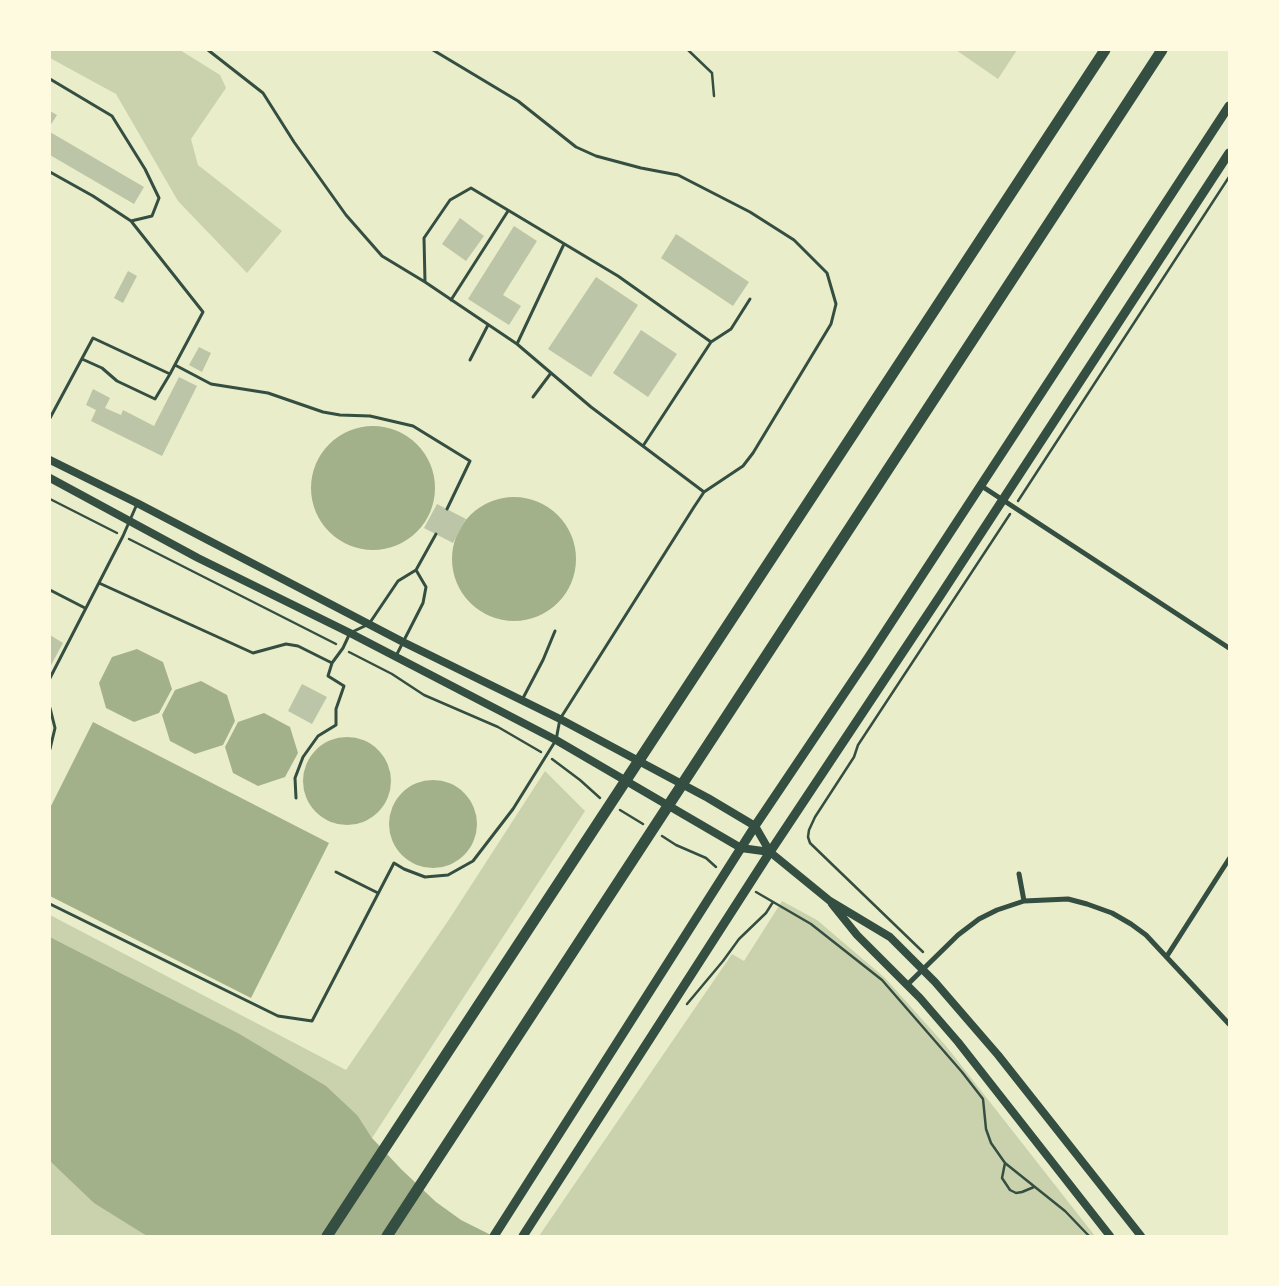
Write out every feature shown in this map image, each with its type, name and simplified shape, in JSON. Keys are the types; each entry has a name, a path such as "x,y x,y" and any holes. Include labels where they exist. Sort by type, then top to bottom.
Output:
{"highway":[{"path":"327,1236 1105,50"},
{"path":"387,1236 1162,50"}],"main road":[{"path":"494,1236 755,826 868,658 1229,106"},
{"path":"523,1236 770,852 1229,153"}],"street":[{"path":"50,460 137,503 403,642 560,719 708,798 755,826 770,852 830,900 890,937 935,982 998,1054 1141,1236"},
{"path":"50,478 198,558 350,633 556,740 741,848 770,852"},
{"path":"980,485 1229,648"},
{"path":"1166,956 1229,859"},
{"path":"1019,874 1024,901"},
{"path":"907,985 958,935 979,919 997,910 1024,901 1068,899 1112,913 1146,935 1229,1024"},
{"path":"830,900 856,935 907,985 958,1042 1110,1236"}],"lane":[{"path":"208,50 264,92 294,142 335,199 382,256 425,282 517,344 591,406 704,492"},
{"path":"50,904 278,1016 312,1021 394,863 426,877 448,875 473,861 513,809 556,740 560,719 704,492 743,466 753,453 831,324 836,304 827,273 794,240 750,212 678,175 641,168 596,156 576,147 518,101 433,50"},
{"path":"50,79 112,116 145,169 159,198 152,216 131,222"},
{"path":"50,172 93,196 131,222 203,312 155,399 117,380 102,368 82,359"},
{"path":"425,282 424,238 450,200 471,188 618,276 711,342"},
{"path":"451,300 508,211"},
{"path":"517,344 564,244"},
{"path":"643,446 711,342 731,329 750,299"},
{"path":"470,360 488,325"},
{"path":"50,418 93,338 170,374"},
{"path":"175,365 211,384 268,394 323,412 340,415 370,416 413,426 470,461 447,509"},
{"path":"533,397 552,373"},
{"path":"50,678 123,536 137,503"},
{"path":"296,798 295,778 303,757 318,736 336,725 336,709 344,686 328,676 332,663 343,648 350,633 369,624 398,581 416,570 436,534"},
{"path":"396,657 423,602 426,587 416,570"},
{"path":"99,582 253,653 286,644 298,646 332,663"},
{"path":"50,590 85,609"},
{"path":"522,700 543,660 555,631"},
{"path":"50,708 55,728 50,749"},
{"path":"336,872 378,893"}],"path":[{"path":"688,50 712,73 714,96"},
{"path":"923,952 810,843 808,837 809,830 815,817 854,757 858,745 1229,177"},
{"path":"50,498 343,648 392,674 424,695 498,727 547,755 606,801"},
{"path":"613,806 645,826"},
{"path":"660,835 676,845 706,858 715,866"},
{"path":"765,898 811,924 882,980 909,1009 983,1099 986,1129 991,1144 1005,1163 1065,1211 1089,1236"},
{"path":"682,1011 739,939 766,913 773,902"},
{"path":"1005,1163 1002,1178 1010,1190 1016,1193 1034,1187"}],"shaded area":[{"path":"50,50 180,50 220,75 226,88 191,139 198,165 282,231 247,273 178,201 116,94 50,58"},
{"path":"956,50 1017,50 998,79"},
{"path":"373,426 397,430 417,444 431,464 435,488 431,512 417,532 397,546 373,550 349,546 329,532 315,512 311,488 315,464 329,444 349,430"},
{"path":"514,497 538,501 558,515 572,535 576,559 572,583 558,603 538,617 514,621 490,617 470,603 456,583 452,559 456,535 470,515 490,501"},
{"path":"137,649 163,662 172,689 159,713 134,722 106,708 99,683 112,657"},
{"path":"201,681 227,695 235,721 223,745 195,754 170,741 162,715 175,690"},
{"path":"264,713 290,727 298,753 285,777 258,786 233,773 225,747 238,722"},
{"path":"93,722 329,843 251,998 50,896 50,808"},
{"path":"347,737 364,741 378,750 387,764 391,781 387,798 378,812 364,821 347,825 330,821 316,812 307,798 303,781 307,764 316,750 330,741"},
{"path":"545,771 585,811 372,1138 358,1116 238,1033 50,937 50,915 346,1070 448,921"},
{"path":"433,780 450,784 464,793 473,807 477,824 473,841 464,855 450,864 433,868 416,864 402,855 393,841 389,824 393,807 402,793 416,784"},
{"path":"782,901 817,920 885,978 946,1046 1095,1236 539,1236 732,954 744,961"},
{"path":"50,937 238,1033 326,1086 358,1116 372,1138 401,1169 436,1202 461,1220 493,1236 147,1236 94,1203 50,1161"},
{"path":"50,1161 136,1228 147,1236 50,1236"}],"building":[{"path":"50,111 57,115 50,126"},
{"path":"50,132 144,187 134,204 50,155"},
{"path":"460,218 484,236 466,261 442,244"},
{"path":"514,226 537,241 503,295 521,306 509,325 468,299"},
{"path":"676,234 749,282 733,306 661,258"},
{"path":"128,271 137,276 123,303 114,298"},
{"path":"596,277 638,305 591,377 548,349"},
{"path":"641,330 677,354 648,397 613,373"},
{"path":"199,347 211,353 202,372 189,365"},
{"path":"179,377 197,386 162,456 91,421 96,410 86,405 93,389 110,398 105,408 121,415 123,410 154,426"},
{"path":"437,504 466,519 453,543 424,528"},
{"path":"50,635 63,643 50,667"},
{"path":"302,684 327,697 312,724 288,711"}]}
